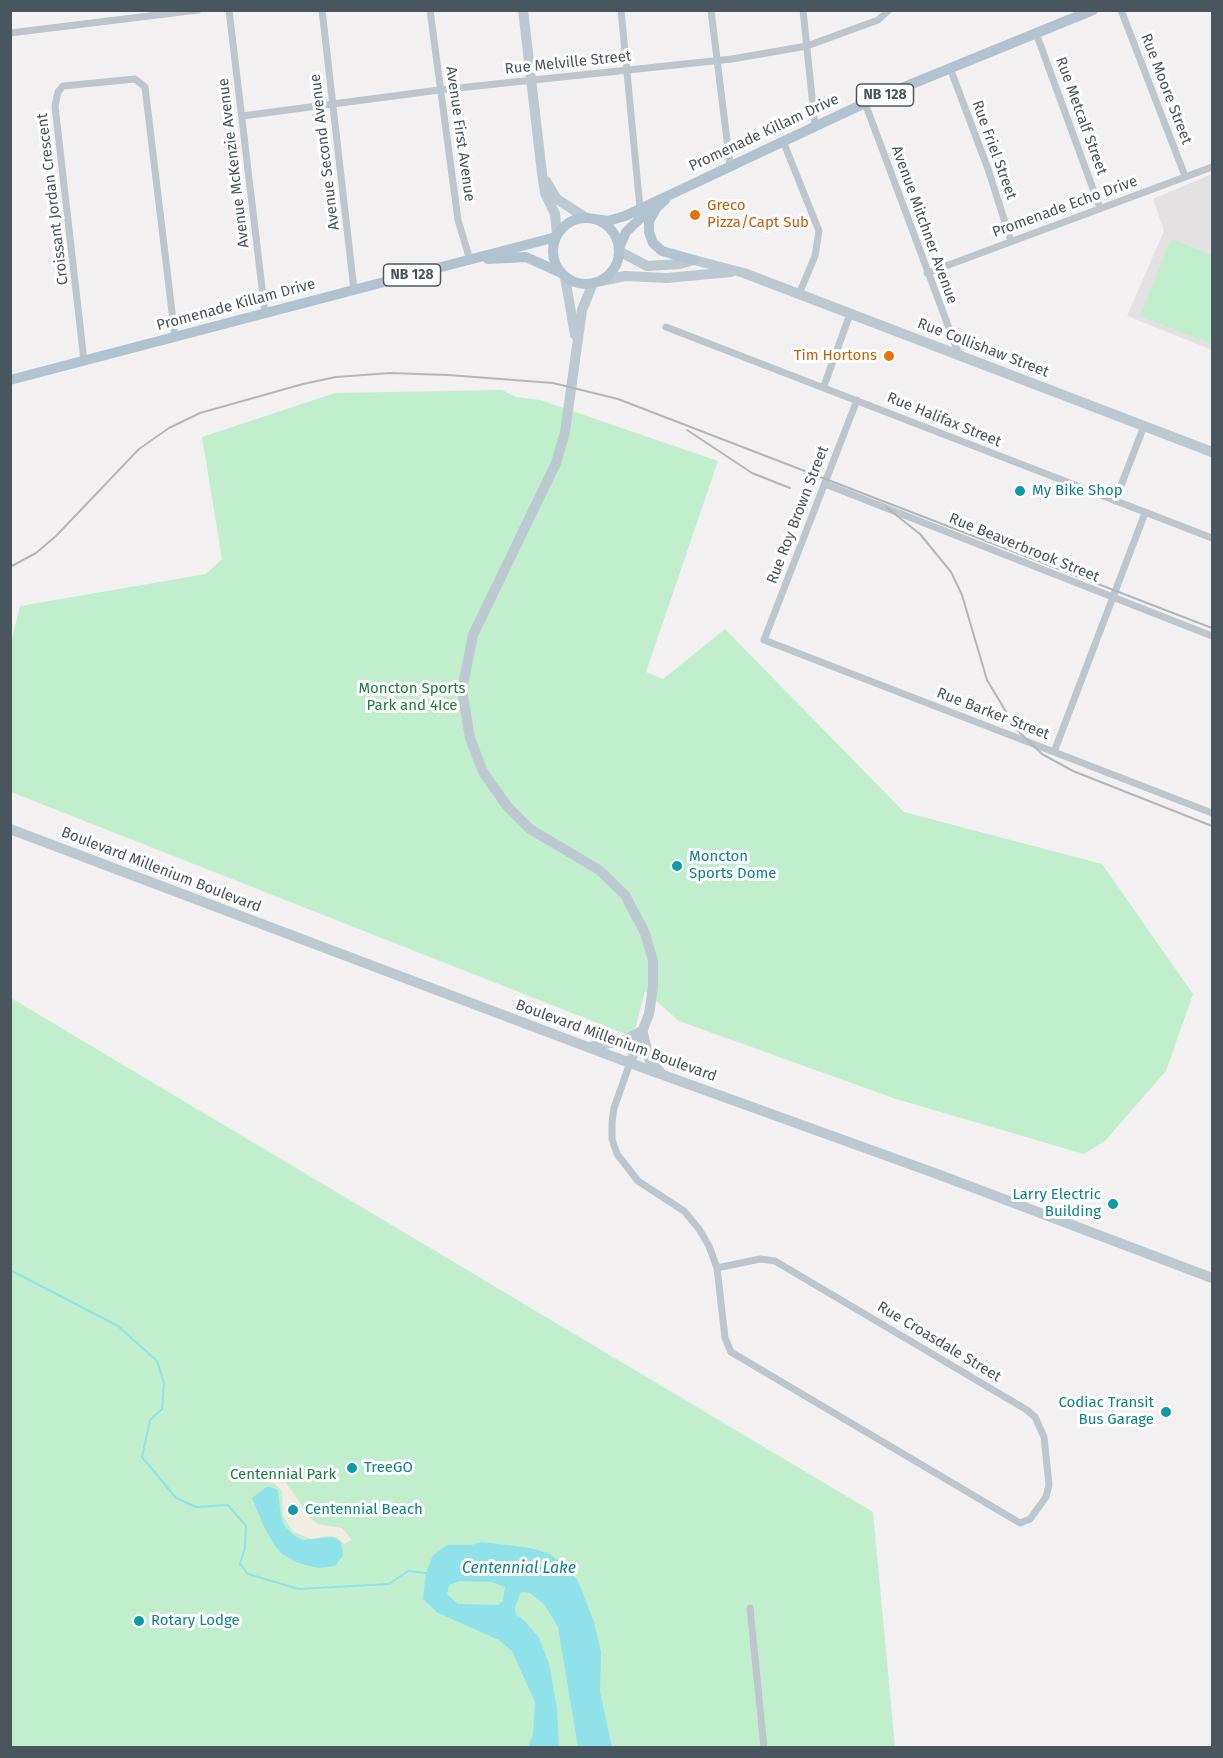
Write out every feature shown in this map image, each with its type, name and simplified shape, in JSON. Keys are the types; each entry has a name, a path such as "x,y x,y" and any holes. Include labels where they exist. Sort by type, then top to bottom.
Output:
{"main road":[{"name":"Promenade Killam Drive","path":"590,219 616,219 865,103 1093,10"},
{"name":"Promenade Killam Drive","path":"619,249 626,232 641,216 682,188"},
{"path":"669,197 657,207 650,222 649,232 653,243 662,252 694,260"},
{"path":"590,219 609,228 619,249 612,271 597,282 578,283 563,275 553,253 557,236 569,223 590,219"},
{"name":"Promenade Killam Drive","path":"10,380 557,236"},
{"name":"Promenade Killam Drive","path":"470,260 526,257 563,275"}],"street":[{"path":"10,33 198,10"},
{"name":"Avenue McKenzie Avenue","path":"229,10 265,313"},
{"name":"Avenue Second Avenue","path":"322,10 354,290"},
{"name":"Avenue First Avenue","path":"430,10 458,220 470,260"},
{"path":"523,10 545,193 555,214 557,236"},
{"path":"621,10 640,208"},
{"path":"711,10 730,165"},
{"path":"803,10 815,126"},
{"name":"Rue Moore Street","path":"1121,10 1185,176"},
{"name":"Rue Melville Street","path":"242,116 440,90 716,61 807,46 878,20 889,11"},
{"name":"Rue Metcalf Street","path":"1036,33 1100,208"},
{"name":"Rue Friel Street","path":"950,68 988,169 1011,241"},
{"name":"Croissant Jordan Crescent","path":"84,361 55,106 58,92 63,86 135,79 145,87 175,337"},
{"name":"Avenue Mitchner Avenue","path":"865,103 959,355"},
{"path":"783,141 819,231 815,256 799,294"},
{"name":"Promenade Echo Drive","path":"927,273 1212,167"},
{"path":"542,173 557,199 590,219"},
{"name":"Rue Collishaw Street","path":"619,249 647,266 680,264 694,260 744,273 1212,452"},
{"name":"Rue Collishaw Street","path":"597,282 625,276 666,278 706,273 744,273"},
{"path":"563,275 577,356"},
{"path":"597,282 582,310 565,432 556,464 473,635 462,690 470,738 483,772 507,806 530,829 599,870 625,895 645,933 652,961 653,987 649,1014 614,1108 612,1138 617,1155 638,1181 684,1211 699,1229 717,1268"},
{"path":"824,386 850,314"},
{"name":"Rue Halifax Street","path":"666,327 824,386 1212,538"},
{"name":"Rue Roy Brown Street","path":"764,640 857,400"},
{"path":"1115,501 1144,426"},
{"name":"Rue Beaverbrook Street","path":"825,484 1212,636"},
{"path":"1054,752 1145,513"},
{"name":"Rue Barker Street","path":"764,640 1212,813"},
{"name":"Boulevard Millenium Boulevard","path":"10,829 662,1075 940,1175 1212,1278"},
{"path":"588,1047 625,1040 643,1029"},
{"path":"643,1029 646,1052 662,1075"},
{"name":"Rue Croasdale Street","path":"760,1259 775,1261 1027,1410 1035,1417 1044,1437 1049,1485 1046,1497 1030,1519 1020,1523 737,1358 731,1352 725,1338 717,1268 760,1259"},
{"path":"750,1608 764,1748"}],"shaded area":[{"path":"1212,174 1212,350 1127,316 1164,231 1153,199"}],"green space":[{"path":"1171,239 1212,255 1212,344 1140,316"},
{"name":"Moncton Sports Park and 4Ice","path":"502,390 516,397 540,400 718,461 646,672 663,679 725,629 904,812 1102,864 1193,994 1166,1071 1105,1141 1084,1154 896,1099 679,1021 645,991 633,1037 11,792 10,646 20,606 206,574 222,559 202,437 335,393"},
{"name":"Centennial Park","path":"11,998 873,1512 895,1747 11,1748"}],"sand":[{"name":"Centennial Beach","path":"264,1473 282,1477 311,1519 318,1524 342,1528 352,1540 344,1544 337,1537 312,1539 293,1532 283,1516 282,1491 274,1483 265,1482"}],"water":[{"path":"268,1486 278,1490 281,1517 285,1527 295,1536 302,1540 333,1537 341,1542 343,1555 335,1566 318,1568 298,1563 282,1554 276,1547 265,1529 252,1498"},
{"name":"Centennial Lake","path":"482,1542 531,1548 550,1554 578,1581 594,1622 601,1652 600,1692 612,1747 578,1747 558,1627 544,1604 530,1593 521,1592 515,1607 516,1615 525,1621 539,1638 549,1664 557,1708 559,1747 528,1747 533,1734 535,1702 512,1651 499,1640 438,1613 423,1599 426,1573 433,1555 448,1545 471,1545","holes":["459,1581 492,1582 505,1587 503,1601 498,1605 458,1604 447,1594 449,1585"]}],"waterway":[{"path":"10,1270 118,1326 157,1361 164,1383 162,1409 150,1420 142,1457 176,1498 196,1507 228,1505 246,1526 245,1548 240,1564 248,1574 299,1589 389,1584 408,1571 426,1573"}],"railway":[{"path":"10,567 36,553 56,536 139,449 169,428 200,413 336,377 390,373 448,375 553,383 618,399 1212,628"},
{"path":"687,430 752,473 790,488"},
{"path":"886,507 920,534 951,572 962,595 987,680 1017,730 1042,754 1073,771 1212,826"}],"place":[{"name":"Greco Pizza/Capt Sub","path":"695,215"},
{"name":"Tim Hortons","path":"889,356"},
{"name":"My Bike Shop","path":"1020,491"},
{"name":"Moncton Sports Dome","path":"677,866"},
{"name":"Larry Electric Building","path":"1113,1204"},
{"name":"Codiac Transit Bus Garage","path":"1166,1412"},
{"name":"TreeGO","path":"352,1468"},
{"name":"Centennial Beach","path":"293,1510"},
{"name":"Rotary Lodge","path":"139,1621"}]}
